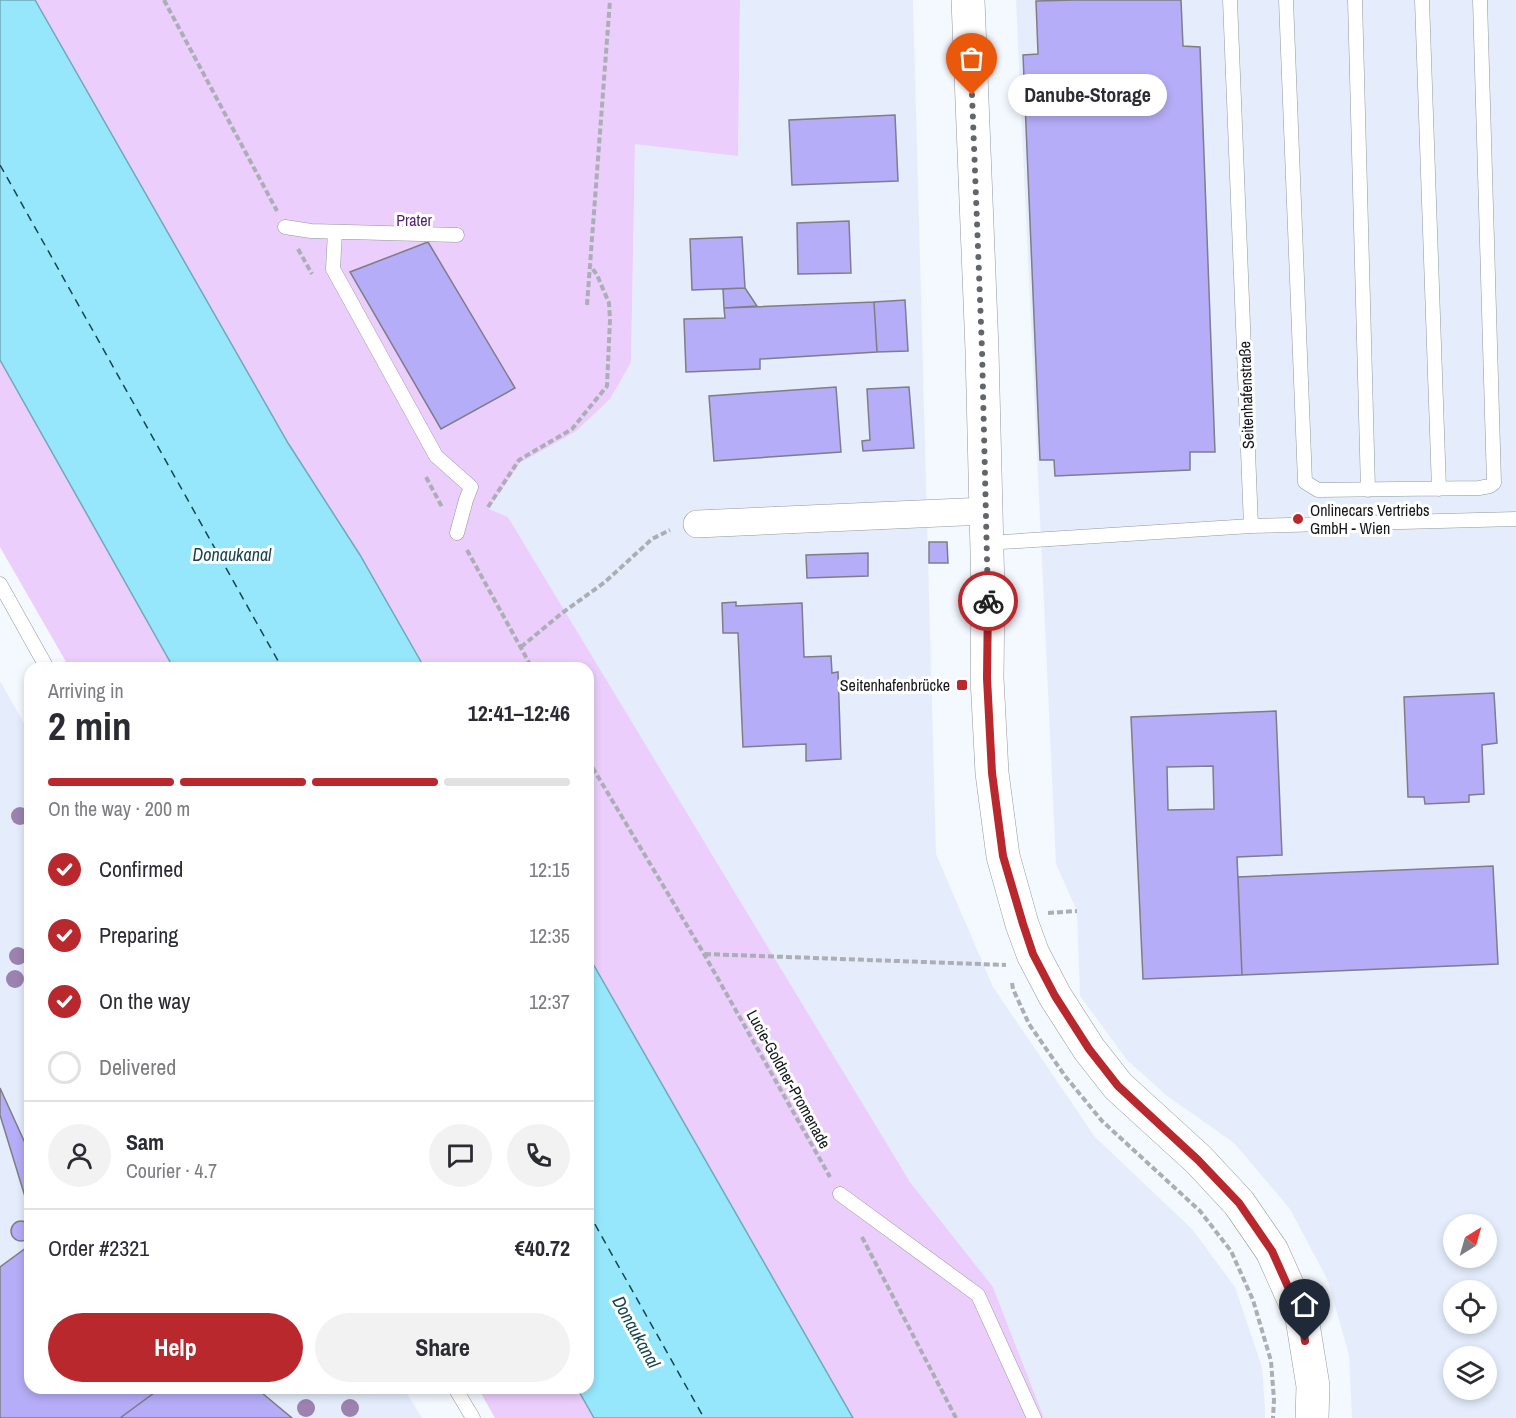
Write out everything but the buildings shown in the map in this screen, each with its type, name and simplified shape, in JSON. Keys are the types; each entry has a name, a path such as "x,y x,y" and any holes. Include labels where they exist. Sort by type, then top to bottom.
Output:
{"main road":[{"path":"968,0 982,350 987,678 992,773 1003,856 1033,954 1055,996 1089,1049 1118,1086 1198,1160 1239,1203 1272,1251 1302,1318 1313,1386 1312,1418"}],"street":[{"path":"697,524 986,527"}],"lane":[{"name":"Seitenhafenstraße","path":"1230,0 1251,526"},
{"path":"1286,0 1305,482 1318,490 1439,489 1490,486 1494,483 1480,0"},
{"path":"1355,0 1368,490"},
{"path":"1422,0 1439,489"},
{"path":"285,227 311,231 457,235"},
{"path":"335,232 333,269 436,456 471,487 457,533"},
{"path":"986,527 1251,526 1516,519"},
{"path":"0,584 45,662"},
{"path":"840,1194 978,1295 1034,1418"},
{"path":"459,1394 473,1418"}],"path":[{"path":"587,305 610,0"},
{"path":"457,533 485,512 519,460 572,429 608,386 609,303 590,265"},
{"path":"520,647 605,582 652,539 677,526 697,524"},
{"name":"Lucie-Goldner-Promenade","path":"594,770 704,954 840,1194"},
{"path":"704,954 991,964"},
{"path":"1008,965 1019,986"},
{"path":"1011,981 1029,1024 1065,1076 1102,1121 1200,1210 1231,1251 1253,1300 1271,1361 1273,1418"},
{"path":"861,1234 956,1418"}],"shaded area":[{"path":"740,0 913,0 936,854 993,987 1095,1137 1192,1229 1235,1287 1262,1367 1265,1418 1044,1418 993,1287 910,1182 508,517 489,509 520,463 575,432 631,362 635,143 738,155"},
{"path":"1016,0 1516,0 1516,1418 1352,1418 1349,1355 1328,1281 1290,1209 1234,1143 1166,1095 1127,1060 1080,996 1077,911 1056,864"},
{"path":"0,681 24,723 24,1394 408,1394 422,1418 0,1418"}],"green space":[{"name":"Prater","path":"35,0 740,0 738,156 635,144 631,362 610,399 575,432 520,463 489,509 508,517 910,1182 993,1287 1044,1418 853,1418 594,965 594,662 421,662 360,555 288,443"},
{"path":"0,360 170,662 66,662 0,547"},
{"path":"481,1394 580,1394 594,1418 495,1418"}],"water":[{"name":"Donaukanal","path":"0,0 35,0 288,443 360,555 421,662 170,662 0,360"},
{"name":"Donaukanal","path":"594,965 853,1418 594,1418 580,1394 594,1394"}],"ferry route":[{"path":"0,165 279,662"},
{"path":"594,1223 704,1418"}],"way so far":[{"path":"972,95 982,350 988,601"}],"place":[{"name":"Danube-Storage","path":"972,95"},
{"name":"Onlinecars Vertriebs GmbH - Wien","path":"1298,519"},
{"name":"Seitenhafenbrücke","path":"962,685"}],"route":[{"path":"988,601 987,678 992,773 1003,856 1033,954 1055,996 1089,1049 1118,1086 1198,1160 1239,1203 1272,1251 1302,1318 1305,1341"}]}
